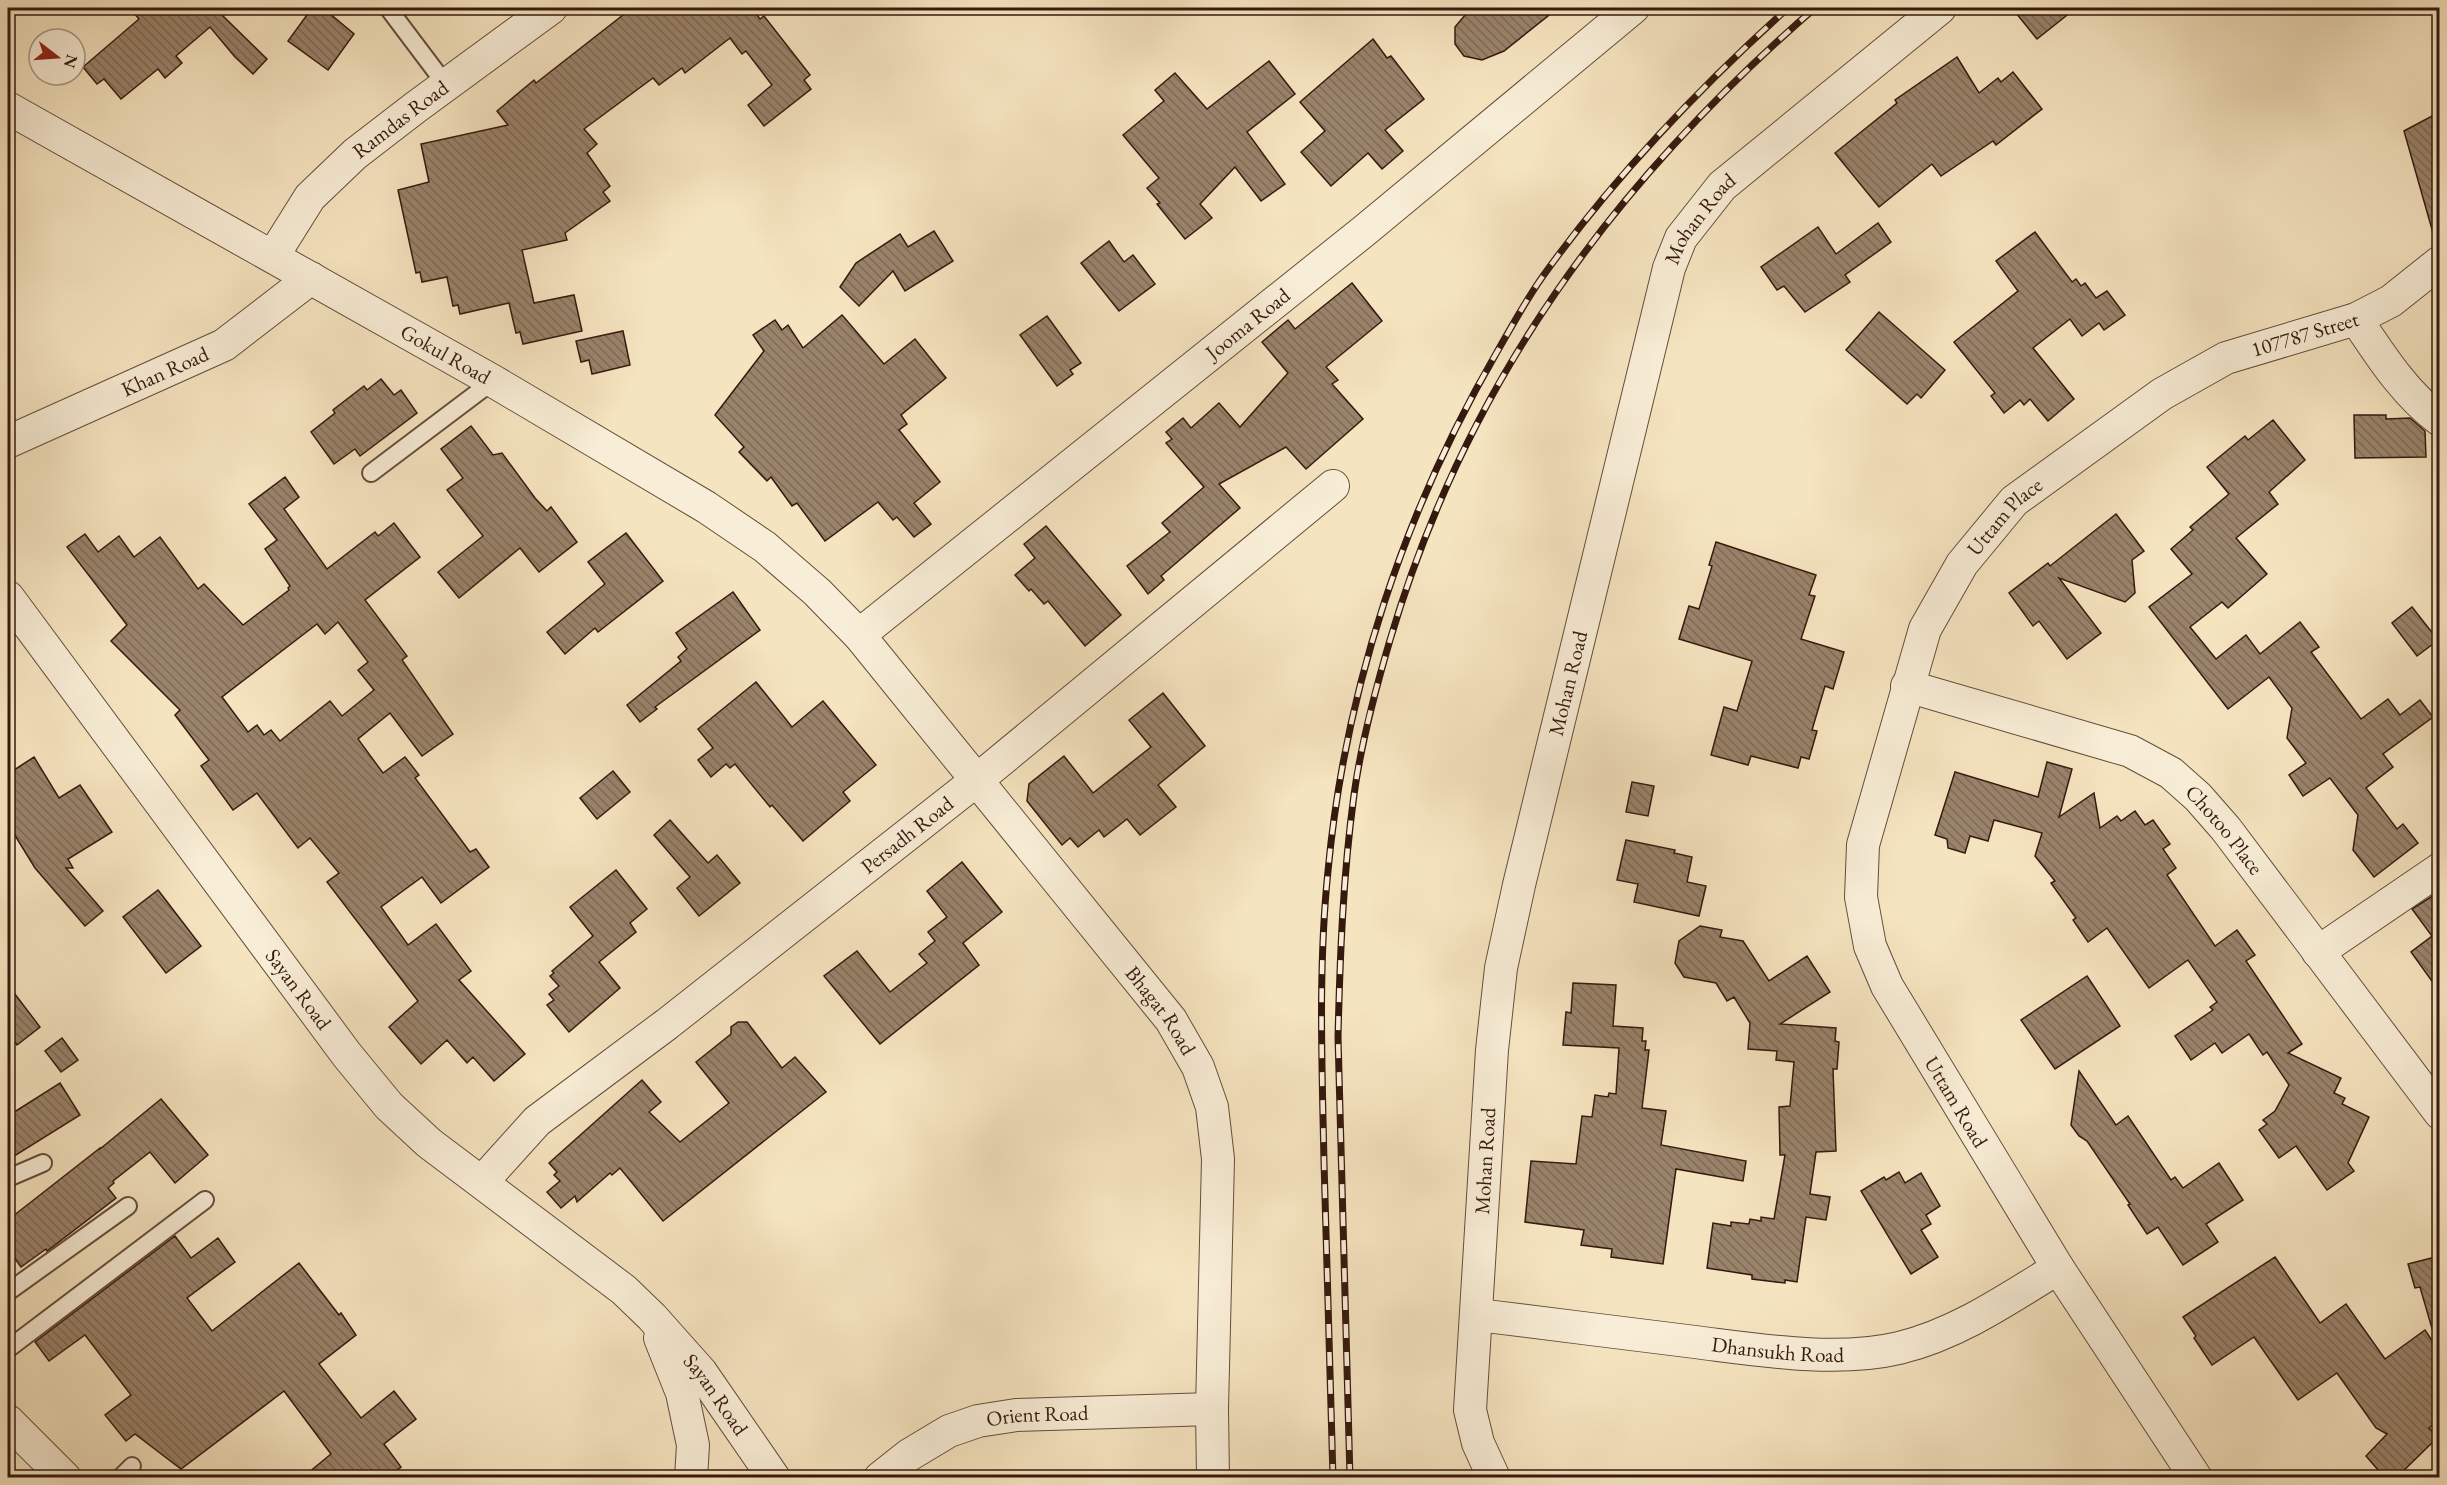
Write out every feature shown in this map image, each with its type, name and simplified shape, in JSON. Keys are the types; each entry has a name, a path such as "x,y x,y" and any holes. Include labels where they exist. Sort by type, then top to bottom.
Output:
{"street":[{"name":"Ramdas Road","path":"273,256 310,197 355,154 551,8"},
{"name":"Jooma Road","path":"859,635 1364,231 1633,8"},
{"name":"Mohan Road","path":"1494,1478 1478,1443 1470,1410 1478,1315 1492,1050 1501,968 1651,334 1669,268 1681,238 1722,186 1940,8"},
{"name":"Gokul Road","path":"8,108 493,381 706,507 765,547 817,592 859,635"},
{"name":"107787 Street","path":"2162,394 2226,358 2356,319 2391,302 2439,262"},
{"name":"Khan Road","path":"8,442 224,345 311,278"},
{"path":"2356,319 2391,372 2428,412 2439,420"},
{"name":"Uttam Place","path":"1907,686 1924,629 1962,564 2014,501 2162,394"},
{"name":"Persadh Road","path":"482,1182 537,1120 667,1024 977,780 1333,486"},
{"name":"Sayan Road","path":"8,597 347,1054 389,1106 429,1143 624,1290 652,1317 701,1372 774,1478"},
{"name":"Bhagat Road","path":"859,635 1172,1020 1198,1067 1212,1107 1218,1159 1212,1409 1213,1478"},
{"name":"Chotoo Place","path":"1907,686 2130,751 2171,773 2198,797 2226,829 2439,1113"},
{"name":"Uttam Road","path":"1907,686 1863,845 1861,897 1870,946 1887,986 2058,1268 2196,1478"},
{"path":"2318,952 2439,869"},
{"name":"Dhansukh Road","path":"1478,1315 1767,1351 1846,1354 1899,1348 1949,1330 1993,1308 2058,1268"},
{"name":"Sayan Road","path":"652,1317 682,1392 693,1445 691,1478"},
{"name":"Orient Road","path":"880,1478 909,1455 949,1431 978,1421 1016,1415 1212,1409"},
{"path":"8,1421 65,1478"}],"lane":[{"path":"388,8 446,85"},
{"path":"371,473 493,381"},
{"path":"8,1178 43,1163"},
{"path":"8,1348 205,1200"},
{"path":"8,1292 128,1206"}],"building":[{"path":"130,8 233,8 223,16 267,59 253,74 235,57 210,27 176,56 182,63 165,78 158,69 121,99 104,79 97,84 87,72 87,64 139,19"},
{"path":"312,8 323,8 354,34 328,70 288,41"},
{"path":"632,8 752,8 760,19 764,16 810,75 804,80 811,89 764,126 748,105 772,85 746,51 742,54 730,38 685,73 682,68 659,85 653,78 584,129 597,144 587,153 610,186 603,192 610,201 565,233 567,240 522,250 534,303 574,295 582,331 523,344 520,332 516,333 509,303 460,314 458,305 453,306 447,277 422,282 420,272 416,273 398,190 429,182 421,144 508,125 497,111 534,80 536,83"},
{"path":"1471,8 1558,8 1504,51 1482,60 1464,56 1455,44 1455,27"},
{"path":"2012,8 2076,8 2037,39"},
{"path":"1373,39 1387,58 1391,56 1424,99 1385,130 1403,151 1382,169 1368,153 1331,186 1301,152 1325,131 1300,102"},
{"path":"1957,57 1979,93 1998,78 2001,82 2013,72 2042,109 1996,145 1993,141 1941,176 1932,164 1879,207 1835,153 1897,103 1895,100"},
{"path":"1269,61 1295,94 1247,132 1285,184 1261,201 1235,167 1200,204 1212,218 1185,239 1147,188 1159,178 1123,135 1164,101 1155,90 1175,73 1207,109"},
{"path":"2432,116 2434,120 2439,117 2439,232 2433,233 2404,131"},
{"path":"1878,223 1891,242 1845,275 1850,282 1805,312 1784,286 1777,290 1761,267 1818,227 1836,254"},
{"path":"934,231 953,261 905,291 893,271 859,306 840,287 856,263 900,234 908,247"},
{"path":"2035,232 2072,282 2076,279 2081,286 2085,283 2096,298 2107,291 2125,315 2104,330 2099,323 2082,336 2070,319 2033,348 2074,399 2048,421 2030,399 2024,405 2020,400 2004,413 1991,396 1995,393 1954,342 2018,291 1996,261"},
{"path":"1109,241 1124,262 1133,255 1155,284 1119,311 1081,263"},
{"path":"1352,283 1382,321 1326,367 1338,380 1332,384 1363,419 1306,469 1286,447 1219,484 1240,508 1161,576 1164,580 1148,594 1127,566 1170,532 1162,523 1204,487 1166,443 1172,439 1166,432 1183,418 1191,428 1219,403 1240,427 1288,373 1262,342 1288,320 1295,329"},
{"path":"1879,312 1945,370 1921,398 1917,394 1907,404 1846,350"},
{"path":"842,315 884,364 915,339 946,378 901,415 907,424 899,430 940,482 914,503 931,524 914,537 897,517 893,520 878,502 825,541 797,503 792,506 771,477 767,481 739,452 744,447 715,415 764,351 753,335 775,320 782,330 788,325 803,348"},
{"path":"1047,316 1081,363 1070,370 1073,374 1057,386 1020,335"},
{"path":"623,331 630,365 592,374 589,360 581,362 576,341"},
{"path":"381,379 394,395 401,390 417,413 360,456 355,449 334,464 311,432 335,413 333,410 364,386 367,390"},
{"path":"2354,415 2386,415 2386,419 2410,418 2425,431 2426,457 2355,458"},
{"path":"2273,420 2305,460 2269,492 2278,504 2236,538 2267,574 2228,608 2222,602 2190,627 2216,659 2246,635 2260,654 2300,622 2319,647 2311,652 2361,719 2388,699 2400,715 2420,700 2433,717 2383,754 2393,767 2366,788 2397,829 2403,824 2418,843 2374,877 2353,850 2358,815 2330,778 2303,796 2289,775 2306,763 2287,738 2292,708 2269,677 2228,709 2149,607 2192,574 2171,549 2193,530 2190,527 2229,494 2207,467 2245,436 2248,440"},
{"path":"471,426 493,455 502,453 535,498 547,511 551,507 577,542 539,572 520,548 459,598 438,572 483,536 447,490 463,478 441,449"},
{"path":"285,477 299,497 284,509 327,569 375,532 378,536 394,523 420,557 365,600 407,656 402,660 453,734 422,756 390,713 358,739 383,773 405,757 419,775 415,778 470,852 476,849 489,867 441,903 422,877 381,907 408,945 436,924 471,971 459,980 525,1054 494,1081 473,1057 467,1063 447,1040 421,1064 389,1027 418,1001 327,882 339,873 310,838 298,848 257,793 233,810 201,766 209,760 175,715 180,710 111,641 127,625 67,547 85,534 98,552 119,536 134,557 160,537 198,589 204,584 243,625 289,590 290,586 265,549 277,540 249,504","holes":["338,622 368,662 358,670 374,690 342,716 330,701 280,741 271,730 264,735 257,725 248,732 222,697 317,624 325,634"]},
{"path":"2116,514 2144,551 2132,560 2135,593 2125,602 2059,578 2101,633 2067,659 2039,621 2033,626 2009,593 2048,563 2050,566"},
{"path":"1046,526 1121,615 1085,646 1048,601 1044,604 1015,575 1035,558 1024,544"},
{"path":"626,533 663,581 598,632 595,628 565,654 547,632 605,584 588,562"},
{"path":"1716,542 1816,575 1809,595 1815,596 1801,639 1844,652 1833,689 1825,686 1812,730 1817,731 1809,759 1801,757 1798,768 1751,756 1748,765 1711,755 1724,707 1737,711 1752,661 1679,639 1689,606 1699,609 1712,566 1709,565"},
{"path":"733,592 760,630 655,707 657,709 640,722 627,705 681,661 678,657 687,649 676,633"},
{"path":"2412,607 2438,640 2417,656 2392,623"},
{"path":"756,682 792,727 823,701 876,765 843,792 850,801 803,841 772,805 770,807 735,764 730,768 726,764 711,777 698,760 713,748 698,729"},
{"path":"1163,693 1205,746 1158,785 1176,807 1140,835 1127,819 1104,837 1099,830 1078,847 1070,838 1062,845 1027,801 1029,784 1064,756 1093,793 1151,747 1129,720"},
{"path":"34,757 59,798 80,785 112,832 68,859 73,868 66,868 103,911 85,926 35,868 8,824 8,774"},
{"path":"2047,762 2072,769 2059,817 2094,793 2100,828 2117,816 2121,821 2135,811 2145,825 2153,820 2170,844 2163,849 2176,868 2167,875 2215,946 2237,930 2255,955 2246,961 2302,1044 2288,1053 2341,1078 2334,1093 2345,1098 2342,1104 2369,1117 2348,1163 2354,1171 2327,1190 2296,1146 2279,1158 2259,1130 2267,1124 2263,1120 2275,1111 2289,1085 2267,1052 2263,1055 2249,1034 2222,1053 2215,1043 2191,1060 2175,1036 2213,1010 2210,1007 2217,1002 2188,960 2149,988 2107,928 2088,942 2073,920 2076,918 2051,883 2055,881 2035,856 2042,833 1994,820 1988,841 1970,836 1965,853 1948,848 1947,839 1935,835 1955,772 2038,797"},
{"path":"613,771 630,792 597,819 580,798"},
{"path":"1632,782 1654,786 1648,816 1626,812"},
{"path":"670,820 708,863 717,855 740,883 699,916 677,888 690,877 654,835"},
{"path":"1626,840 1675,850 1674,853 1692,857 1687,882 1706,886 1699,916 1634,902 1638,884 1617,880"},
{"path":"962,862 1002,912 963,943 979,965 880,1044 824,976 857,951 890,992 927,963 919,954 935,941 928,932 947,917 927,891"},
{"path":"616,870 647,909 630,923 636,932 599,962 620,988 569,1032 547,1005 554,1000 549,994 559,986 550,976 554,973 552,971 593,936 570,907"},
{"path":"158,890 201,946 166,973 123,917"},
{"path":"2434,895 2439,902 2439,991 2411,952 2432,936 2412,909"},
{"path":"1700,926 1722,930 1720,937 1743,941 1769,981 1807,956 1830,992 1780,1024 1836,1028 1835,1041 1839,1042 1837,1069 1833,1069 1836,1151 1816,1152 1810,1194 1830,1197 1826,1220 1806,1217 1797,1282 1752,1279 1752,1275 1707,1268 1713,1223 1731,1226 1731,1222 1749,1224 1750,1219 1761,1221 1761,1217 1774,1219 1785,1155 1780,1155 1779,1107 1790,1106 1794,1062 1776,1060 1777,1051 1748,1049 1750,1023 1734,997 1727,1001 1716,983 1684,977 1675,963 1679,941"},
{"path":"2087,976 2120,1026 2055,1069 2021,1020"},
{"path":"1573,983 1616,985 1613,1026 1643,1028 1642,1041 1646,1041 1645,1050 1649,1050 1642,1108 1666,1111 1661,1145 1746,1161 1743,1181 1676,1169 1663,1264 1611,1257 1612,1249 1581,1245 1584,1230 1525,1222 1531,1161 1576,1164 1582,1116 1592,1117 1595,1095 1608,1097 1609,1093 1616,1094 1619,1048 1563,1045 1566,1012 1571,1013"},
{"path":"8,985 40,1027 17,1045 8,1033"},
{"path":"738,1022 747,1022 782,1068 795,1057 826,1092 663,1221 620,1168 612,1175 610,1173 577,1202 575,1196 561,1208 547,1192 560,1181 554,1175 557,1172 549,1163 642,1080 661,1102 649,1112 680,1142 729,1103 696,1062 731,1034 731,1027"},
{"path":"62,1038 78,1060 61,1072 45,1051"},
{"path":"2079,1071 2116,1125 2128,1116 2171,1180 2175,1177 2183,1188 2219,1163 2243,1200 2206,1224 2218,1242 2183,1265 2158,1227 2147,1234 2128,1205 2130,1204 2087,1141 2079,1136 2071,1125"},
{"path":"60,1083 80,1115 8,1160 8,1116"},
{"path":"161,1099 208,1155 175,1183 150,1152 113,1181 114,1183 108,1188 116,1198 47,1251 46,1249 21,1267 8,1249 8,1220"},
{"path":"1899,1172 1905,1183 1921,1173 1940,1206 1926,1215 1931,1224 1921,1230 1938,1257 1911,1274 1861,1191 1884,1177 1886,1180"},
{"path":"175,1236 191,1258 218,1238 235,1262 187,1298 212,1331 299,1263 339,1315 341,1313 356,1335 319,1364 361,1418 394,1391 416,1419 384,1444 401,1467 387,1478 302,1478 331,1454 284,1391 181,1469 135,1434 126,1441 105,1415 131,1395 85,1335 49,1361 35,1342"},
{"path":"2439,1256 2439,1331 2433,1332 2420,1287 2415,1288 2408,1264"},
{"path":"2275,1257 2320,1323 2346,1304 2385,1359 2425,1330 2439,1351 2439,1419 2429,1428 2438,1437 2396,1478 2385,1478 2366,1456 2387,1434 2376,1428 2337,1373 2298,1400 2254,1337 2212,1365 2194,1338 2196,1336 2183,1317"}],"railway":[{"path":"1333,1478 1322,1053 1325,907 1336,803 1349,735 1384,602 1434,474 1464,412 1537,285 1570,239 1658,135 1788,8"},
{"path":"1350,1478 1338,1037 1341,946 1347,855 1360,756 1390,640 1422,546 1460,457 1505,373 1556,293 1612,217 1674,144 1742,75 1815,8"}]}
